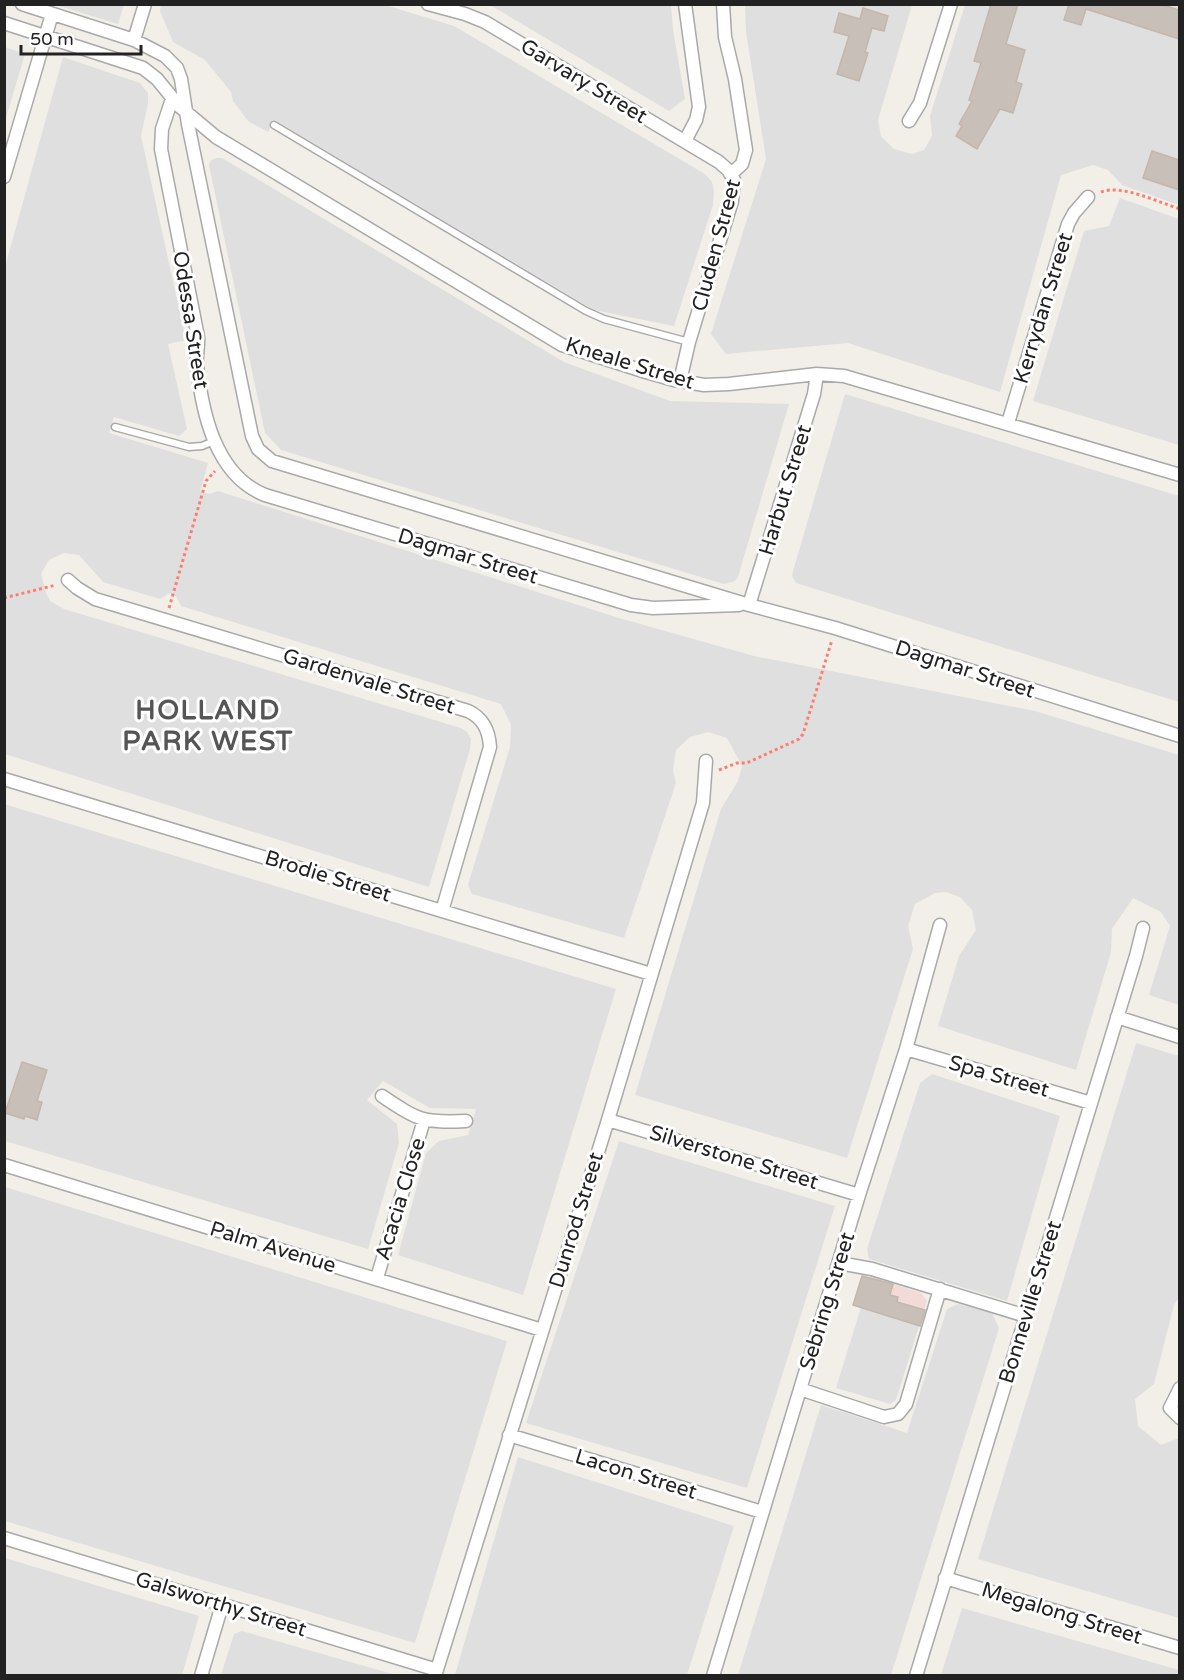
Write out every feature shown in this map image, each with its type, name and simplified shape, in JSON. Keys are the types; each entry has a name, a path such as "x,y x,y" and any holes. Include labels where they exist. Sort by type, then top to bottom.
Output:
{"street":[{"name":"Odessa Street","path":"22,4 134,40 161,53 177,68 183,84 186,112 252,436"},
{"path":"134,40 145,4"},
{"path":"685,4 699,107 696,120 685,141"},
{"name":"Cluden Street","path":"680,381 689,342 732,201 734,185 731,174 743,162 746,150 735,79 725,37 723,4"},
{"path":"909,121 920,103 951,4"},
{"name":"Garvary Street","path":"429,5 485,22 719,162 731,174"},
{"path":"4,177 52,14"},
{"name":"Kneale Street","path":"4,23 139,66 154,75 172,99 216,137 562,345 680,381 716,385 817,374 844,376 1008,423 1179,476"},
{"name":"Odessa Street","path":"172,99 162,129 161,149 198,337 197,368 214,441"},
{"name":"Kerrydan Street","path":"1008,423 1068,224 1088,197"},
{"name":"Harbut Street","path":"749,605 814,394 817,374"},
{"name":"Dagmar Street","path":"252,436 262,453 277,463 749,605 835,628 1179,736"},
{"name":"Dagmar Street","path":"214,441 226,463 243,482 265,495 621,602 653,608 749,605"},
{"name":"Gardenvale Street","path":"69,581 96,598 468,711 480,719 489,736 489,752 442,911"},
{"name":"Dunrod Street","path":"436,1673 608,1120 704,798 706,761"},
{"name":"Brodie Street","path":"4,779 651,974"},
{"name":"Sebring Street","path":"713,1676 859,1195 906,1049 940,925"},
{"name":"Bonneville Street","path":"916,1676 1143,928"},
{"path":"1117,1017 1179,1037"},
{"name":"Spa Street","path":"906,1049 1091,1103"},
{"name":"Acacia Close","path":"382,1096 407,1113 424,1120 466,1121"},
{"name":"Acacia Close","path":"376,1278 424,1120"},
{"name":"Silverstone Street","path":"608,1120 859,1195"},
{"name":"Palm Avenue","path":"4,1165 542,1330"},
{"path":"839,1263 873,1269 1026,1316"},
{"path":"800,1389 884,1417 898,1414 906,1404 940,1290"},
{"path":"1179,1388 1170,1408 1179,1418"},
{"name":"Lacon Street","path":"509,1435 762,1512"},
{"name":"Galsworthy Street","path":"4,1538 436,1673"},
{"name":"Megalong Street","path":"945,1578 1179,1648"},
{"path":"201,1676 222,1605"}],"lane":[{"name":"Kneale Street","path":"273,125 586,311 604,319 689,342"},
{"path":"115,427 189,447 202,446 214,441"}],"path":[{"path":"1107,190 1121,190 1179,209"},
{"path":"166,619 206,481 210,474 226,463"},
{"path":"4,598 69,581"},
{"path":"706,775 737,763 747,763 799,739 803,734 835,628"}],"shaded area":[{"path":"124,4 118,24 56,5"},
{"path":"161,4 385,5 454,26 705,174 712,182 713,205 674,326 594,310 275,120 268,132 248,121 233,101 231,92 205,60 173,42 160,11"},
{"path":"490,5 671,5 685,99 669,111"},
{"path":"745,5 912,5 878,120 881,136 894,149 912,154 924,150 932,136 930,116 965,5 1179,5 1179,205 1122,185 1108,170 1093,165 1061,175 1000,392 848,343 726,354 711,334 766,159 746,32"},
{"path":"4,47 25,54 5,121"},
{"path":"63,57 140,83 148,93 141,136 186,340 168,344 187,429 179,436 114,417 109,433 208,463 200,492 210,494 218,491 619,618 754,656 1035,711 1179,755 1179,1005 1149,995 1170,926 1161,912 1133,898 1112,929 1111,952 1076,1070 938,1026 959,956 976,930 972,910 960,897 946,892 935,893 915,904 908,926 913,949 847,1158 635,1095 721,809 738,781 742,766 727,738 708,732 690,737 676,750 673,770 676,783 624,938 472,894 468,885 510,747 511,725 501,704 181,606 176,596 169,593 160,599 103,582 79,555 64,553 49,560 41,574 50,601 64,609 461,728 471,739 470,749 429,887 5,754 5,267"},
{"path":"222,158 564,362 670,401 789,404 735,581 724,584 281,450 265,433 209,165 211,160"},
{"path":"1120,198 1179,219 1179,445 1033,401 1084,231 1109,226"},
{"path":"845,394 1179,496 1179,702 796,583 792,576 793,571"},
{"path":"4,804 616,989 523,1295 398,1255 426,1153 439,1141 468,1135 476,1109 430,1108 383,1081 367,1100 397,1124 399,1143 368,1249 5,1141"},
{"path":"1136,1043 1179,1056 1179,1297 1174,1305 1154,1384 1135,1399 1138,1426 1161,1445 1179,1438 1179,1618 978,1559"},
{"path":"932,1074 1060,1116 1007,1301 869,1259 867,1249 920,1083"},
{"path":"619,1141 835,1206 747,1488 526,1423"},
{"path":"5,1187 507,1341 415,1643 5,1521"},
{"path":"871,1276 921,1293 927,1301 919,1326 861,1307"},
{"path":"958,1304 992,1313 999,1328 891,1675 738,1675 821,1405 907,1433 947,1309"},
{"path":"861,1307 919,1326 896,1400 890,1404 836,1388"},
{"path":"518,1457 734,1526 687,1675 455,1675"},
{"path":"5,1558 199,1616 182,1675 5,1675"},
{"path":"962,1608 1179,1670 1179,1675 941,1675"},
{"path":"242,1631 396,1675 221,1675 234,1634"}],"building":[{"path":"991,4 1018,4 1006,44 1025,50 1016,82 1022,84 1013,113 1000,109 977,149 956,136 962,126 959,124 972,101 969,100 981,63 974,61"},
{"path":"1069,4 1160,4 1179,10 1179,39 1086,9 1081,25 1064,20"},
{"path":"863,8 888,16 884,31 872,28 865,52 868,53 859,81 837,74 849,36 834,32 839,13 860,19"},
{"path":"1152,151 1179,160 1179,190 1143,178"},
{"path":"22,1062 47,1070 37,1101 42,1102 37,1120 25,1116 24,1119 5,1113"},
{"path":"862,1276 893,1284 890,1295 898,1297 897,1302 925,1310 920,1326 853,1305"}],"district":[{"name":"HOLLAND PARK WEST","path":"208,726"}]}
